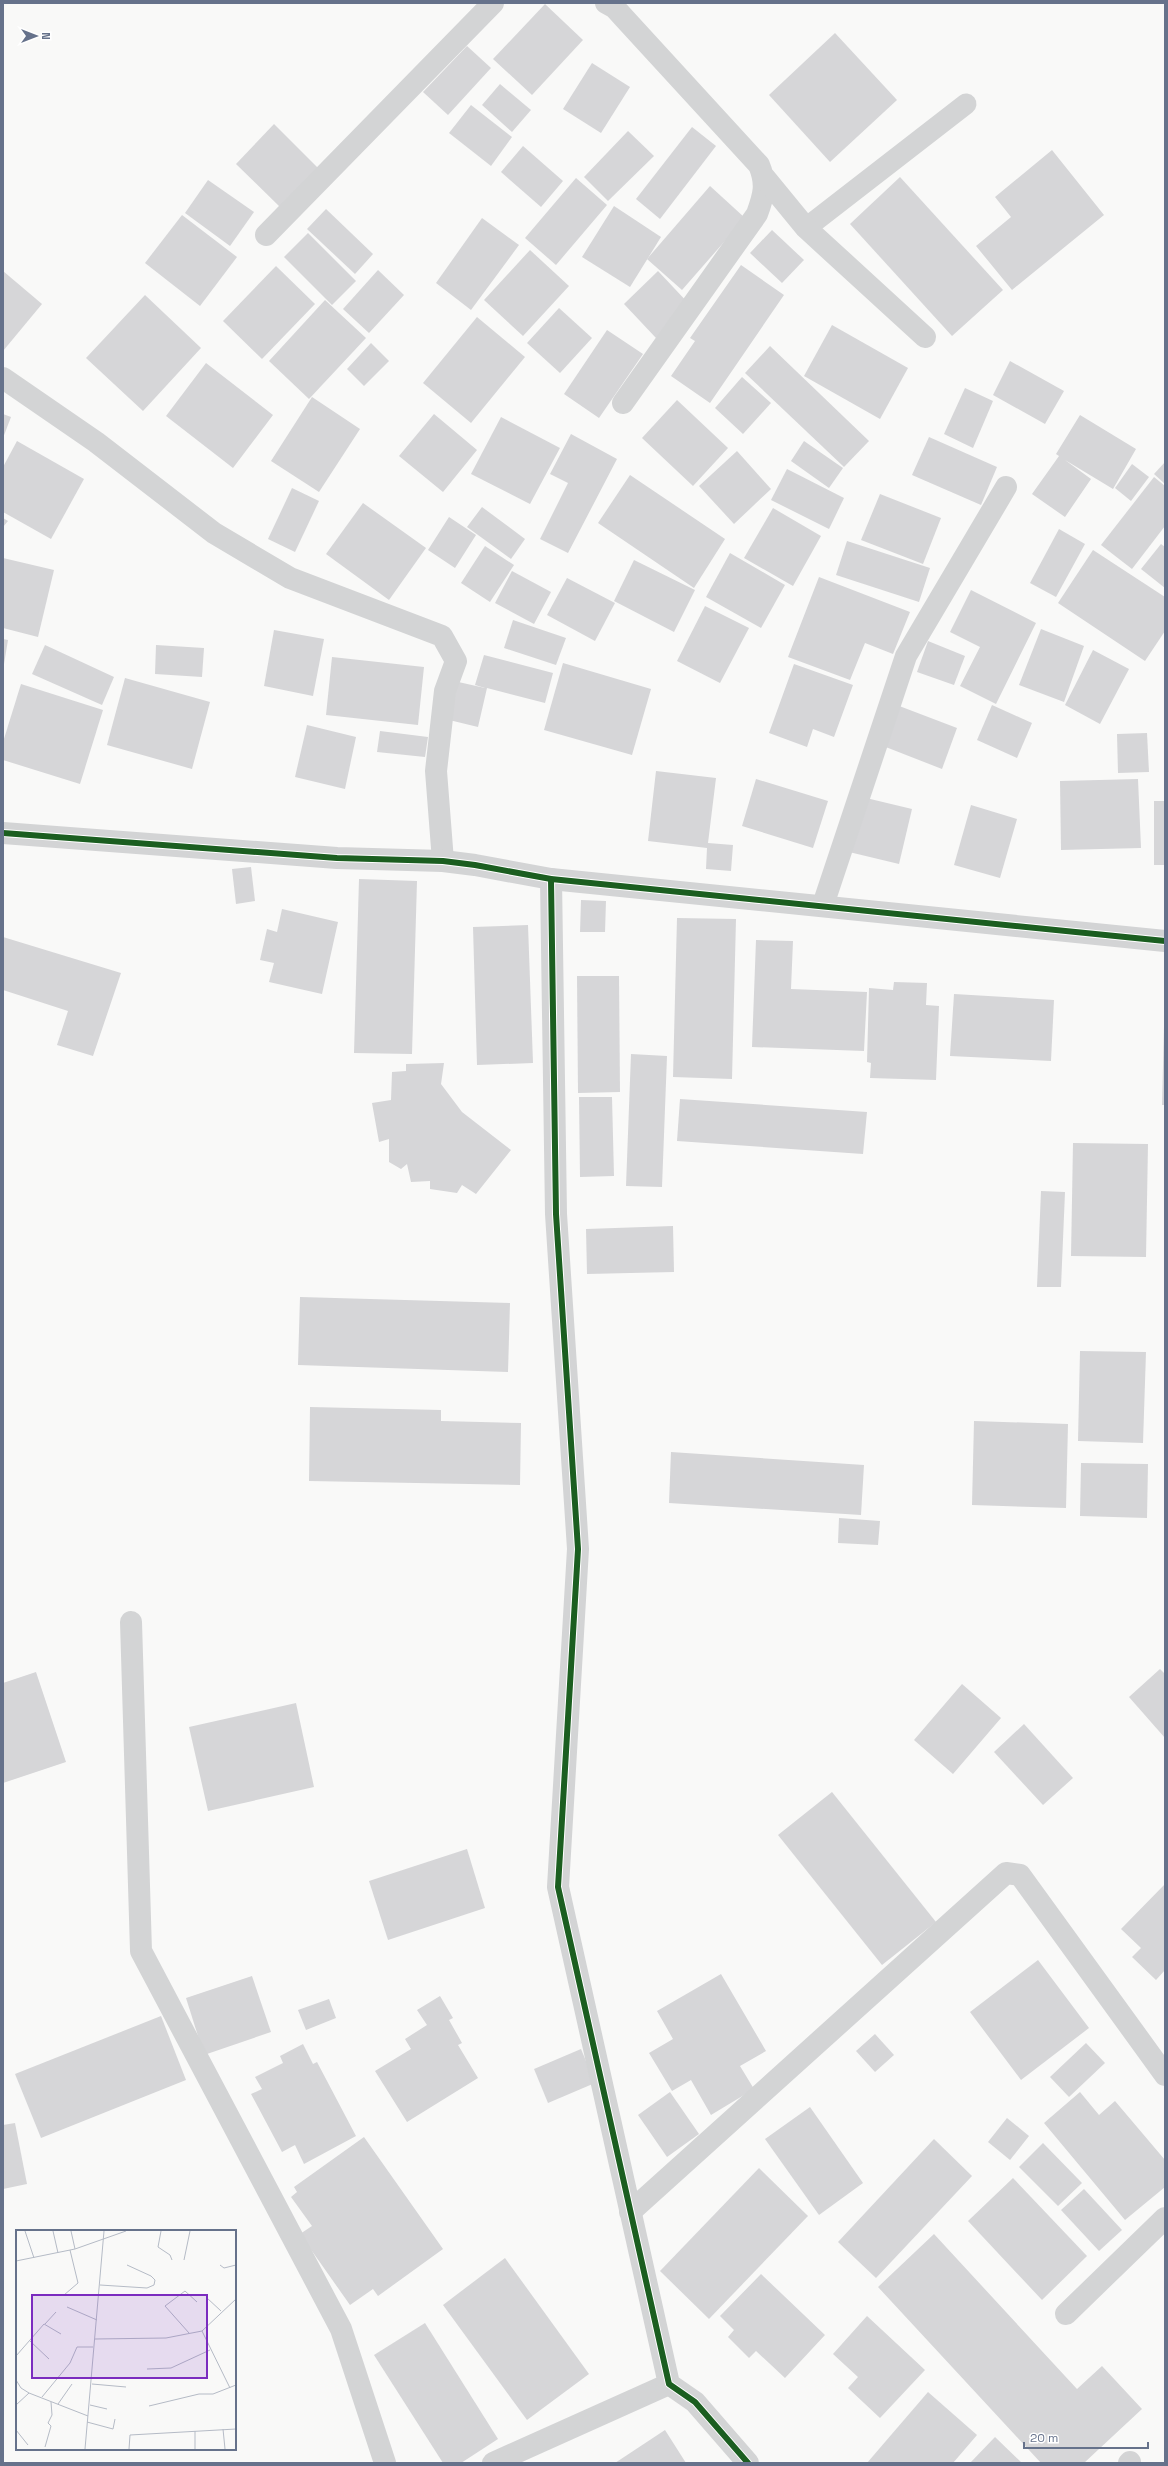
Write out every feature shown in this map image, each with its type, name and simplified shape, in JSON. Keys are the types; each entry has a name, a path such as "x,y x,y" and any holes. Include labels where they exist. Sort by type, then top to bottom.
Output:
{"street":[{"path":"266,234 493,3"},
{"path":"606,3 626,19 754,159 764,178 806,228 926,337"},
{"path":"623,404 757,214 764,194 764,178"},
{"path":"3,378 90,438 214,533 290,578 442,636 456,661 445,691 436,771 443,861"},
{"path":"823,905 906,656 1006,487"},
{"path":"3,833 337,858 443,861 476,865 552,879 823,905 1165,941"},
{"path":"552,879 556,1214 578,1550 558,1887 669,2384 695,2402 748,2463"},
{"path":"131,1622 140,1951 340,2329 385,2463"},
{"path":"630,2212 1006,1873 1020,1875 1165,2075"},
{"path":"1066,2314 1165,2218"},
{"path":"493,2463 669,2384"}],"lane":[{"path":"806,228 966,104"}],"building":[{"path":"545,4 583,40 532,95 493,59"},
{"path":"835,33 897,100 830,162 769,95"},
{"path":"467,46 491,68 448,115 423,92"},
{"path":"592,63 630,87 601,133 563,109"},
{"path":"500,84 531,110 512,132 482,105"},
{"path":"471,105 512,137 491,166 449,133"},
{"path":"274,124 320,170 282,209 236,164"},
{"path":"692,127 716,146 660,219 636,199"},
{"path":"628,131 654,156 608,201 584,177"},
{"path":"523,146 563,181 541,207 501,172"},
{"path":"1052,150 1104,215 1012,290 976,246 1011,217 995,197"},
{"path":"900,177 1003,290 952,336 850,224"},
{"path":"576,178 607,205 556,265 525,238"},
{"path":"208,180 254,212 230,246 185,213"},
{"path":"710,186 745,218 682,290 647,259"},
{"path":"614,206 661,237 630,287 582,257"},
{"path":"326,209 373,254 355,274 307,229"},
{"path":"182,215 237,257 200,306 145,263"},
{"path":"482,218 519,245 471,310 436,283"},
{"path":"772,230 804,260 782,283 750,253"},
{"path":"308,233 356,281 332,305 284,257"},
{"path":"530,250 569,286 523,336 484,300"},
{"path":"741,265 784,295 710,403 671,376 695,341 690,338"},
{"path":"276,266 315,304 262,359 223,321"},
{"path":"378,270 404,295 369,333 343,309"},
{"path":"3,271 42,304 3,351"},
{"path":"658,271 690,305 656,338 624,304"},
{"path":"145,295 201,348 143,411 86,358"},
{"path":"325,300 366,338 309,399 269,361"},
{"path":"559,308 592,338 560,373 527,343"},
{"path":"477,317 525,357 471,423 423,383"},
{"path":"832,325 908,368 880,419 804,376"},
{"path":"607,330 643,354 599,418 564,394"},
{"path":"371,343 389,361 364,386 347,369"},
{"path":"770,346 869,441 844,467 745,373"},
{"path":"1010,361 1064,391 1045,424 993,395"},
{"path":"206,363 273,415 233,468 166,416"},
{"path":"742,377 771,403 743,434 715,408"},
{"path":"965,388 993,401 973,448 944,434"},
{"path":"312,397 360,429 319,492 271,461"},
{"path":"677,400 728,448 693,486 642,438"},
{"path":"3,414 11,417 3,438"},
{"path":"434,414 477,450 443,492 399,456"},
{"path":"1080,415 1136,449 1113,489 1065,460 1091,479 1065,517 1032,494 1059,456 1056,454"},
{"path":"501,417 560,448 530,504 471,474"},
{"path":"571,434 617,459 568,553 540,539 568,483 550,474"},
{"path":"929,437 997,467 981,505 912,475"},
{"path":"17,441 84,479 51,539 3,512 3,467"},
{"path":"804,441 843,468 829,488 791,461"},
{"path":"737,451 771,489 734,524 699,486"},
{"path":"1165,462 1165,484 1154,474"},
{"path":"1132,464 1149,477 1131,501 1115,488"},
{"path":"787,469 844,498 829,529 771,500"},
{"path":"630,475 725,539 694,588 598,523"},
{"path":"1154,477 1165,486 1165,526 1132,569 1101,545"},
{"path":"292,488 319,501 295,552 268,539"},
{"path":"880,494 941,518 923,564 861,540"},
{"path":"363,503 426,548 389,600 326,554"},
{"path":"482,507 525,539 511,559 467,527"},
{"path":"773,508 821,536 793,586 744,558"},
{"path":"449,517 476,535 455,568 428,550"},
{"path":"3,518 8,521 3,527"},
{"path":"1059,529 1085,544 1056,597 1030,583"},
{"path":"847,541 930,568 919,602 836,575"},
{"path":"1161,544 1165,547 1165,588 1141,569"},
{"path":"485,546 514,565 490,602 461,583"},
{"path":"1093,550 1165,597 1165,631 1145,661 1058,603"},
{"path":"730,553 785,585 761,628 706,597"},
{"path":"3,558 54,570 38,637 3,628"},
{"path":"634,560 695,590 674,632 614,601"},
{"path":"512,571 551,592 534,624 495,603"},
{"path":"819,577 910,612 893,654 865,643 850,680 788,657"},
{"path":"567,578 615,603 595,641 547,615"},
{"path":"971,590 1036,623 996,704 960,686 980,647 950,632"},
{"path":"705,606 749,628 720,683 677,661"},
{"path":"513,620 566,638 556,665 504,648"},
{"path":"1041,629 1084,646 1064,702 1019,685"},
{"path":"274,630 324,639 313,696 264,686"},
{"path":"3,639 8,640 4,664 3,664"},
{"path":"928,641 965,656 954,685 917,672"},
{"path":"45,645 114,677 102,705 32,674"},
{"path":"156,645 204,648 202,677 155,674"},
{"path":"1093,650 1129,669 1100,724 1065,705"},
{"path":"484,655 553,673 545,703 487,688 478,727 445,719 454,681 485,688 475,685"},
{"path":"332,657 424,667 418,725 326,715"},
{"path":"563,663 651,689 632,755 544,730"},
{"path":"794,664 853,685 834,737 813,729 807,747 769,733"},
{"path":"125,678 210,702 192,769 107,745"},
{"path":"21,684 103,710 80,784 3,760 3,742"},
{"path":"894,704 957,728 942,769 878,744"},
{"path":"992,705 1032,723 1017,758 977,740"},
{"path":"307,725 356,737 345,789 295,777"},
{"path":"380,731 428,737 425,757 377,752"},
{"path":"1147,733 1149,772 1118,773 1117,734"},
{"path":"656,771 716,778 708,843 733,845 731,871 706,869 707,848 648,841"},
{"path":"756,779 828,801 813,848 742,826"},
{"path":"1138,779 1141,848 1061,850 1060,781"},
{"path":"862,797 912,809 899,864 849,852"},
{"path":"1154,801 1165,801 1165,865 1154,865"},
{"path":"971,805 1017,819 1000,878 954,865"},
{"path":"251,867 255,901 236,904 232,869"},
{"path":"359,879 417,881 412,1054 354,1053"},
{"path":"581,900 606,901 605,932 580,932"},
{"path":"282,909 338,922 322,994 269,982 274,963 260,960 267,929 277,932"},
{"path":"677,918 736,919 732,1079 673,1077"},
{"path":"528,925 533,1063 477,1065 473,927"},
{"path":"3,937 121,973 93,1056 57,1045 68,1011 3,990"},
{"path":"756,940 793,941 791,989 867,992 864,1051 752,1047"},
{"path":"577,976 619,976 620,1092 578,1093"},
{"path":"894,982 927,983 926,1005 939,1006 936,1080 870,1078 871,1063 867,1062 869,988 893,990"},
{"path":"954,994 1054,1000 1051,1061 950,1056"},
{"path":"1164,1026 1165,1105 1162,1105"},
{"path":"631,1054 667,1056 662,1187 626,1186"},
{"path":"444,1063 441,1084 462,1112 511,1150 476,1194 462,1185 457,1193 430,1189 430,1181 411,1182 407,1164 401,1169 389,1162 389,1139 379,1142 372,1103 391,1100 392,1072 406,1071 406,1064"},
{"path":"579,1097 612,1097 614,1176 580,1177"},
{"path":"680,1099 867,1112 863,1154 677,1141"},
{"path":"1073,1143 1148,1144 1146,1257 1071,1256"},
{"path":"1041,1191 1065,1192 1061,1287 1037,1287"},
{"path":"673,1226 674,1272 587,1274 586,1229"},
{"path":"300,1297 510,1303 508,1372 298,1365"},
{"path":"1080,1351 1146,1352 1143,1443 1078,1441"},
{"path":"310,1407 441,1410 441,1421 521,1423 520,1485 309,1481"},
{"path":"974,1421 1068,1424 1066,1508 972,1505"},
{"path":"671,1452 864,1465 861,1515 669,1503"},
{"path":"1081,1463 1148,1464 1147,1518 1080,1516"},
{"path":"839,1518 880,1521 878,1545 838,1543"},
{"path":"1160,1669 1165,1674 1165,1738 1129,1697"},
{"path":"36,1672 66,1762 3,1783 3,1683"},
{"path":"962,1684 1001,1718 953,1774 914,1740"},
{"path":"296,1703 314,1787 208,1811 189,1727"},
{"path":"1024,1724 1073,1778 1043,1805 994,1752"},
{"path":"832,1792 936,1922 882,1965 778,1835"},
{"path":"467,1849 485,1908 388,1940 369,1881"},
{"path":"1165,1884 1165,1970 1156,1980 1132,1957 1141,1948 1121,1929"},
{"path":"1038,1960 1089,2028 1021,2080 970,2012"},
{"path":"721,1974 766,2051 740,2066 754,2089 711,2115 691,2080 672,2091 649,2053 673,2039 657,2011"},
{"path":"252,1976 271,2032 204,2055 186,1998"},
{"path":"440,1996 453,2018 449,2020 462,2043 458,2045 478,2078 407,2122 375,2071 411,2049 405,2039 427,2025 417,2010"},
{"path":"329,1999 336,2018 306,2030 298,2010"},
{"path":"161,2016 186,2080 41,2138 15,2074"},
{"path":"875,2034 894,2055 875,2072 856,2051"},
{"path":"1086,2043 1105,2063 1069,2097 1050,2077"},
{"path":"303,2044 313,2064 317,2062 356,2136 304,2164 295,2145 282,2152 251,2094 262,2089 255,2077 283,2063 280,2056"},
{"path":"581,2049 595,2083 548,2103 534,2069"},
{"path":"670,2092 699,2134 667,2157 638,2115"},
{"path":"1080,2092 1099,2115 1115,2101 1165,2160 1165,2187 1125,2220 1044,2123"},
{"path":"810,2107 863,2183 819,2215 765,2139"},
{"path":"1007,2118 1029,2136 1010,2160 988,2142"},
{"path":"15,2123 27,2184 3,2189 3,2125"},
{"path":"364,2137 443,2249 378,2296 373,2289 350,2305 300,2234 312,2226 291,2197 297,2192 294,2187"},
{"path":"934,2139 972,2176 876,2278 838,2242"},
{"path":"1043,2143 1082,2183 1058,2206 1019,2167"},
{"path":"759,2168 808,2216 709,2319 660,2271"},
{"path":"1013,2178 1087,2256 1042,2300 968,2221"},
{"path":"1084,2189 1122,2230 1099,2251 1061,2210"},
{"path":"934,2234 1077,2389 1102,2366 1142,2409 1084,2463 1041,2463 878,2287"},
{"path":"505,2258 589,2374 527,2420 443,2305"},
{"path":"761,2274 825,2335 785,2378 756,2351 749,2358 728,2337 734,2330 720,2316"},
{"path":"867,2316 925,2370 880,2418 848,2388 858,2377 833,2354"},
{"path":"425,2323 498,2439 461,2463 443,2463 374,2355"},
{"path":"928,2392 977,2435 953,2463 867,2463"},
{"path":"665,2430 686,2463 615,2463"},
{"path":"995,2437 1022,2463 970,2463"}],"cycle path":[{"path":"3,833 337,858 443,861 475,865 551,879 1165,941"},
{"path":"551,879 556,1214 578,1549 558,1887 669,2384 695,2402 748,2463"}]}
